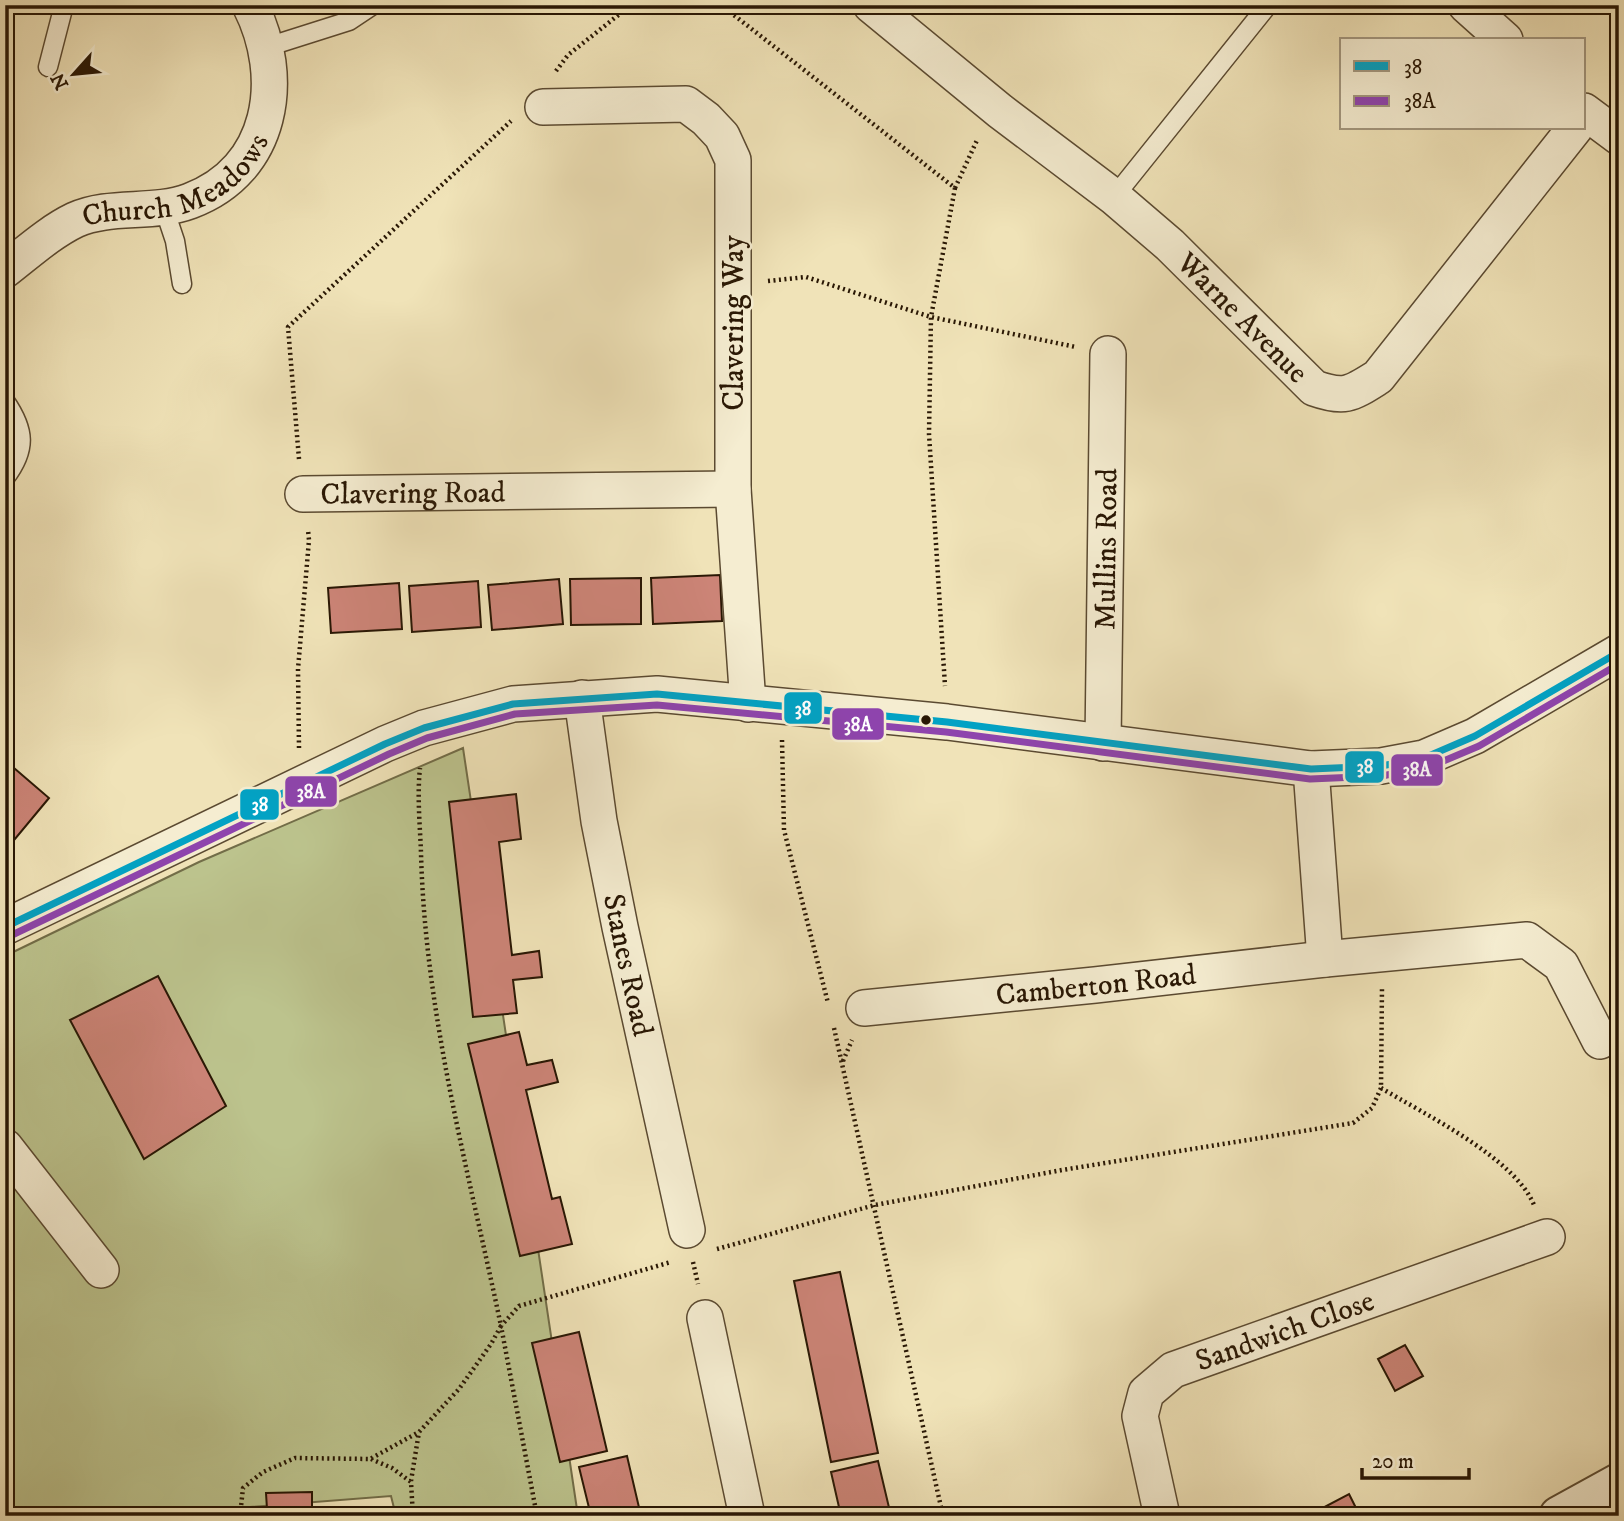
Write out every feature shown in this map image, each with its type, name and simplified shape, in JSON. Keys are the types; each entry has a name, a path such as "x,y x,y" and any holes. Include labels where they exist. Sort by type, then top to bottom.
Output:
{"street":[{"name":"Church Meadows","path":"5,270 75,220 104,212 164,208 209,192 233,176 250,155 262,129 269,104 271,78 267,47 250,5"},
{"name":"Warne Avenue","path":"871,5 1000,111 1114,197 1170,246 1301,377 1314,388 1335,396 1355,391 1378,377 1572,130"},
{"path":"1466,5 1503,38"},
{"name":"Clavering Way","path":"537,100 686,104 722,136 733,160 733,489 765,704"},
{"path":"1586,119 1619,137"},
{"name":"Mullins Road","path":"1103,743 1108,354"},
{"name":"Clavering Road","path":"303,494 733,489"},
{"path":"5,927 299,784 424,728 513,704 657,694 947,722 1311,769 1381,766 1424,758 1475,736 1619,652"},
{"name":"Stanes Road","path":"582,698 599,821 617,914 690,1243"},
{"path":"1311,769 1325,959"},
{"name":"Camberton Road","path":"864,1008 1527,940 1561,965 1600,1041"},
{"path":"5,1147 101,1270"},
{"name":"Sandwich Close","path":"1162,1516 1140,1416 1146,1393 1173,1370 1547,1237"},
{"path":"705,1318 747,1516"},
{"path":"1559,1516 1619,1483"}],"lane":[{"path":"48,67 64,5"},
{"path":"267,47 349,21 373,5"},
{"path":"1114,197 1268,5"},
{"path":"164,208 175,241 182,284"},
{"path":"5,401 17,418 22,437 18,461 5,478"}],"path":[{"path":"299,784 298,669 309,540 288,327 537,100 568,55 631,5"},
{"path":"722,5 955,188"},
{"path":"947,722 929,434 931,317 955,188 975,142 1000,111"},
{"path":"733,285 806,277 931,317 1108,354"},
{"path":"765,704 783,830 830,1010"},
{"path":"424,728 419,774 422,912 431,987 450,1093 501,1326 537,1516"},
{"path":"370,1459 419,1432 460,1389 501,1326 519,1306 690,1243 1062,1170 1353,1123 1372,1108 1381,1088 1382,955"},
{"path":"833,1023 943,1516"},
{"path":"1381,1088 1460,1135 1511,1172 1530,1196 1547,1237"},
{"path":"690,1243 705,1318"},
{"path":"413,1516 411,1482 419,1432"},
{"path":"240,1516 243,1488 263,1472 295,1458 370,1459 392,1468 411,1482"}],"green space":[{"path":"463,748 578,1516 396,1516 391,1496 186,1512 185,1516 5,1516 5,956 199,862"}],"building":[{"path":"720,575 722,621 653,624 651,578"},
{"path":"641,578 641,624 571,625 570,579"},
{"path":"559,579 563,624 492,630 488,585"},
{"path":"478,581 481,627 412,632 409,586"},
{"path":"399,583 402,629 331,633 328,588"},
{"path":"14,768 49,798 5,851 5,778"},
{"path":"516,794 521,839 499,842 512,955 539,951 542,977 513,980 517,1013 473,1017 449,802"},
{"path":"158,976 226,1106 144,1159 70,1020"},
{"path":"519,1032 527,1065 552,1060 558,1082 526,1090 552,1199 560,1197 572,1244 520,1256 468,1044"},
{"path":"840,1272 878,1453 831,1462 794,1281"},
{"path":"579,1332 607,1451 560,1462 532,1343"},
{"path":"1405,1345 1423,1376 1395,1391 1378,1359"},
{"path":"627,1456 641,1516 591,1516 579,1467"},
{"path":"878,1461 891,1516 841,1516 831,1472"},
{"path":"312,1492 312,1508 267,1509 266,1493"},
{"path":"1349,1494 1360,1516 1317,1516 1315,1512"}],"transit line":[{"name":"38","path":"5,927 385,744 424,728 513,704 657,694 947,722 1311,769 1381,766 1424,758 1475,736 1619,652"},
{"name":"38A","path":"10,936 389,754 427,738 515,714 657,705 946,732 1310,779 1381,776 1427,768 1479,746 1619,664"}]}
